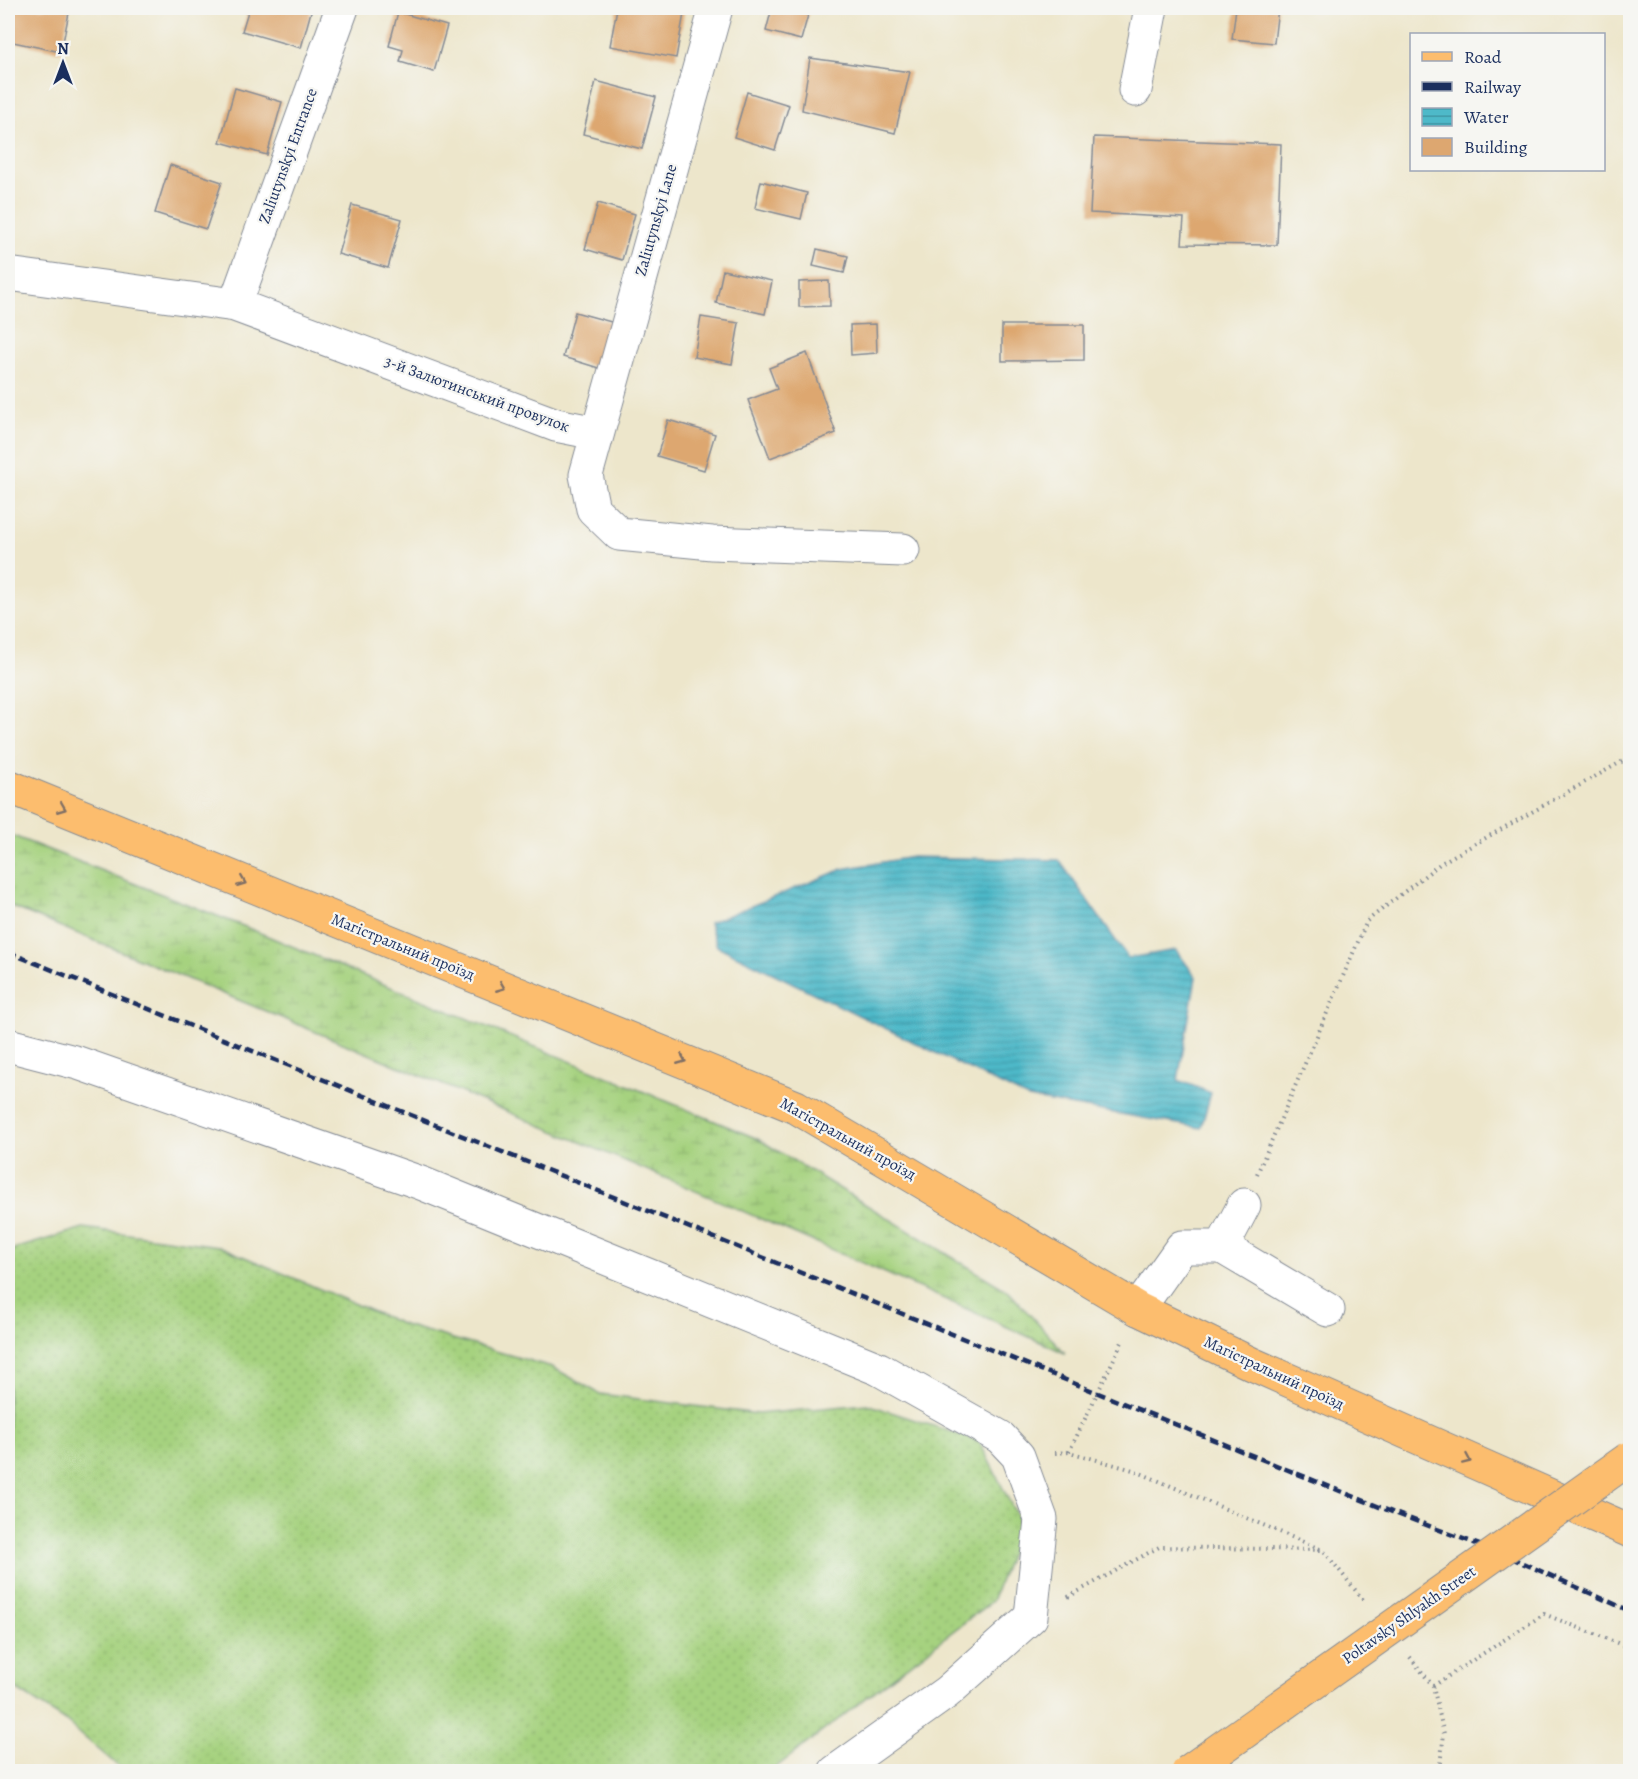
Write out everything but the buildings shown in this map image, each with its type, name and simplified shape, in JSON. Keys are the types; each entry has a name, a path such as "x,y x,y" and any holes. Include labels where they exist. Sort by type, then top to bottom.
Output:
{"main road":[{"name":"Магістральний проїзд","path":"8,786 796,1107 1138,1310 1252,1364 1630,1531"},
{"name":"Poltavsky Shlyakh Street","path":"1188,1772 1630,1458"}],"street":[{"name":"Zaliutynskyi Entrance","path":"235,305 342,8"},
{"name":"Zaliutynskyi Lane","path":"596,433 716,8"},
{"path":"1135,90 1151,8"},
{"name":"3-й Залютинський провулок","path":"8,274 235,305 556,424 596,433"},
{"path":"596,433 586,475 593,509 619,534 712,543 903,550"},
{"path":"8,1045 78,1063 420,1183 879,1369 1000,1437 1018,1456 1041,1519 1030,1617 947,1692 835,1772"},
{"path":"1222,1247 1244,1205"},
{"path":"1138,1310 1182,1247 1222,1247 1328,1310"}],"path":[{"path":"1244,1205 1367,921 1441,863 1630,757"},
{"path":"1069,1452 1138,1310"},
{"path":"1018,1456 1069,1452 1133,1470 1323,1550 1372,1610"},
{"path":"1030,1617 1159,1547 1323,1550"},
{"path":"1433,1686 1544,1614 1630,1648"},
{"path":"1406,1653 1433,1686 1444,1734 1439,1772"}],"green space":[{"path":"8,834 248,928 758,1139 1008,1291 1065,1353 671,1180 8,905"},
{"path":"83,1228 219,1246 404,1325 552,1367 600,1394 758,1414 867,1404 979,1441 1021,1524 992,1601 771,1771 124,1771 63,1719 8,1684 8,1251"}],"water":[{"path":"912,857 1059,860 1128,958 1176,950 1196,977 1178,1080 1211,1093 1201,1128 1028,1098 717,946 709,923 843,869"}],"railway":[{"path":"8,952 1392,1512 1498,1552 1630,1611"}]}
